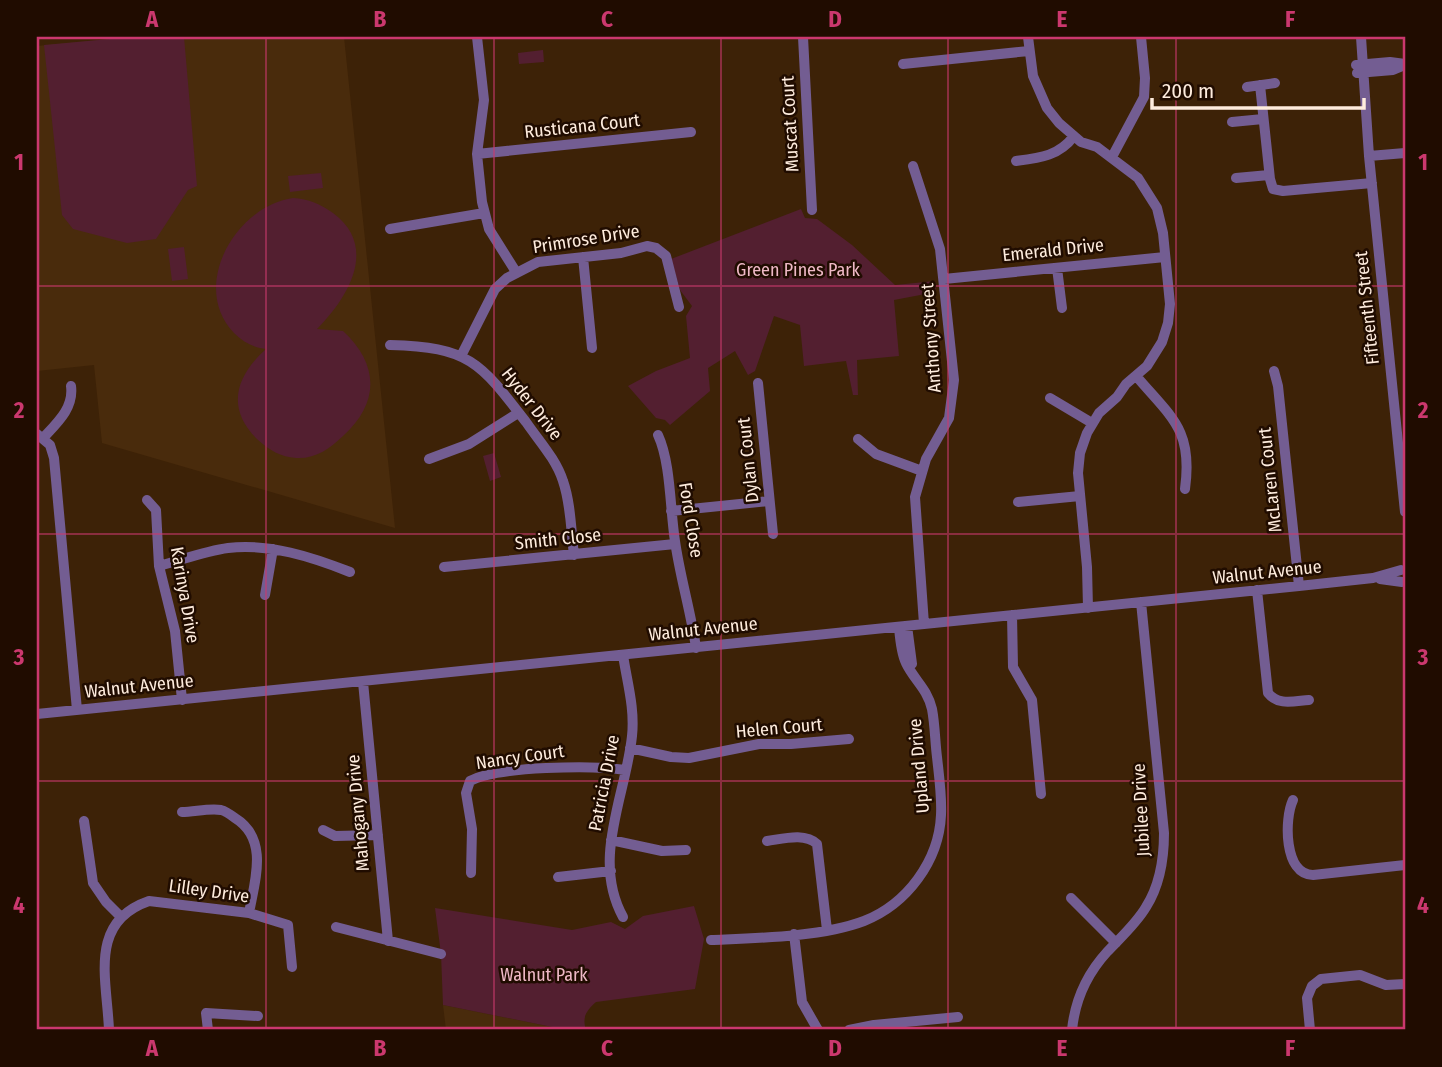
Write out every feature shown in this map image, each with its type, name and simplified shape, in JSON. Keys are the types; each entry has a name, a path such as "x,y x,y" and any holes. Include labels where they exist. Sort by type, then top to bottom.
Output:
{"street":[{"path":"477,37 484,108 477,154 484,213 489,229 516,272"},
{"name":"Muscat Court","path":"803,37 812,210"},
{"path":"1028,37 1033,76 1041,99 1059,124 1084,144 1095,146 1138,178 1153,200 1160,220 1165,257 1170,304 1168,323 1158,350 1137,377 1126,384 1092,423 1080,453 1078,473 1091,607"},
{"path":"1112,158 1144,97 1141,37"},
{"name":"Fifteenth Street","path":"1353,37 1364,102 1405,512"},
{"name":"Fifteenth Street","path":"1360,37 1360,68"},
{"path":"903,64 1029,51"},
{"path":"1360,68 1390,62 1405,64"},
{"path":"1247,87 1275,83"},
{"path":"1260,85 1272,186 1279,191 1372,183"},
{"path":"1232,122 1263,119"},
{"name":"Rusticana Court","path":"477,154 691,132"},
{"path":"1016,161 1039,159 1056,153 1074,136"},
{"path":"1369,156 1405,153"},
{"name":"Anthony Street","path":"913,166 936,234 944,279 954,394 945,429 922,471 915,497 927,624"},
{"path":"1236,178 1269,175"},
{"path":"390,229 484,213"},
{"name":"Primrose Drive","path":"461,356 490,296 500,283 538,262 621,253 646,246 661,250 666,257 679,307"},
{"path":"583,257 592,348"},
{"name":"Emerald Drive","path":"944,279 1165,257"},
{"path":"1057,268 1062,309"},
{"name":"Hyder Drive","path":"390,345 427,346 461,356 488,375 561,473 568,499 574,555"},
{"name":"McLaren Court","path":"1274,371 1278,386 1298,586"},
{"path":"1137,377 1174,419 1183,435 1188,461 1185,489"},
{"name":"Dylan Court","path":"758,383 772,534"},
{"path":"71,386 72,394 67,409 40,436 50,445 54,458 76,710"},
{"path":"1050,398 1092,423"},
{"path":"429,459 477,440 518,413"},
{"name":"Ford Close","path":"658,435 664,450 675,544 689,612 693,648"},
{"path":"858,439 876,454 922,471"},
{"path":"1018,502 1080,496"},
{"name":"Karinya Drive","path":"147,500 156,510 159,566 175,631 182,699"},
{"path":"671,511 769,501"},
{"name":"Smith Close","path":"444,568 675,544"},
{"path":"159,566 226,548 273,549 350,572"},
{"path":"265,595 273,549"},
{"name":"Walnut Avenue","path":"37,714 1298,586 1373,578 1404,571"},
{"path":"1257,590 1268,693 1281,702 1309,700"},
{"name":"Jubilee Drive","path":"1072,1030 1081,990 1096,965 1146,907 1156,886 1163,859 1164,834 1141,602"},
{"path":"1009,616 1012,656 1018,678 1032,700 1041,793"},
{"name":"Upland Drive","path":"711,940 827,930 864,921 886,909 912,886 932,855 940,828 942,803 931,707 917,677 903,627"},
{"name":"Patricia Drive","path":"623,917 615,898 611,871 611,839 633,724 627,655"},
{"name":"Mahogany Drive","path":"363,682 388,941"},
{"name":"Helen Court","path":"630,748 689,758 759,744 849,739"},
{"name":"Nancy Court","path":"471,873 472,820 466,793 470,781 481,776 550,767 626,770"},
{"path":"1293,800 1288,814 1292,858 1303,874 1405,865"},
{"path":"182,812 220,810 243,823 252,834 257,846 257,858 249,913"},
{"path":"84,821 93,883 120,916 106,945 109,1030"},
{"path":"323,830 335,836 378,835"},
{"path":"767,841 804,837 817,844 827,930"},
{"path":"611,839 662,851 686,850"},
{"path":"558,877 611,871"},
{"path":"1071,898 1116,943"},
{"name":"Lilley Drive","path":"120,916 149,901 249,913 288,925 292,967"},
{"path":"336,927 441,954"},
{"path":"794,934 802,1002 818,1030"},
{"path":"1310,1030 1307,998 1312,986 1321,979 1360,975 1386,985 1405,984"},
{"path":"208,1030 206,1013 258,1016"},
{"path":"849,1030 958,1017"}],"shaded area":[{"path":"131,37 344,37 395,528 102,443 94,365 37,371 37,46"},
{"path":"443,1005 567,1030 446,1030"}],"green space":[{"path":"131,37 184,37 197,186 188,190 156,239 127,243 73,229 62,215 44,45"},
{"path":"543,50 544,62 519,64 518,53"},
{"path":"321,173 323,188 290,192 288,176"},
{"path":"293,198 314,202 333,213 347,226 354,241 354,272 348,288 317,329 343,331 363,357 369,370 370,384 364,410 355,423 327,449 303,458 285,456 266,447 241,416 238,393 242,381 247,370 266,349 249,344 234,333 221,314 216,293 218,272 225,251 237,232 253,216 272,204"},
{"name":"Green Pines Park","path":"801,209 805,218 817,219 852,245 895,285 935,281 936,292 894,300 899,356 857,360 858,395 853,395 846,361 804,366 800,325 774,316 755,371 748,375 735,351 708,368 710,391 670,425 665,420 656,418 628,386 656,371 690,358 686,316 692,306 680,290 671,259"},
{"path":"184,247 188,279 172,281 168,249"},
{"path":"494,453 501,477 490,481 483,456"},
{"name":"Walnut Park","path":"694,906 704,939 695,989 596,1002 586,1014 586,1030 567,1030 443,1005 441,954 435,908 572,930 611,922 625,929 643,916"}]}
